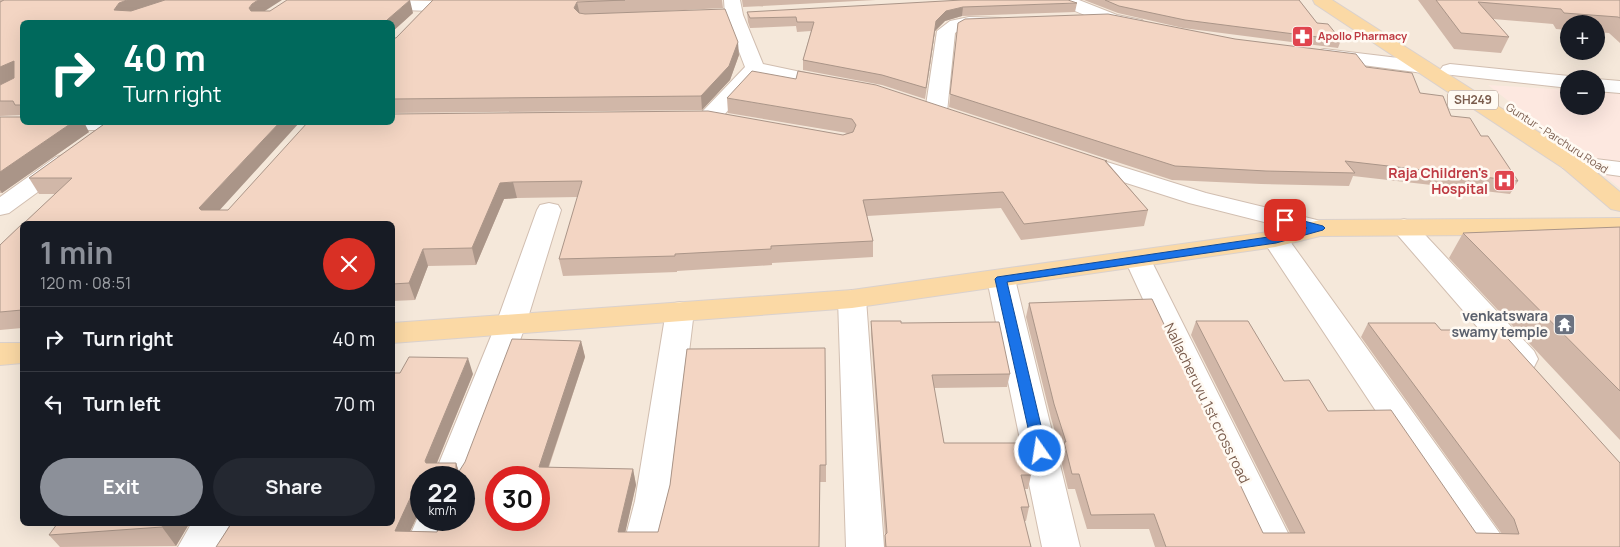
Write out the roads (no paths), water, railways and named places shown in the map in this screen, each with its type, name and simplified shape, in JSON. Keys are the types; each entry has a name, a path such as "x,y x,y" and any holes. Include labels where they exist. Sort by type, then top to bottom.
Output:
{"main road":[{"name":"Guntur - Parchuru Road","path":"1321,0 1571,163 1620,204"},
{"name":"Guntur - Parchuru Road","path":"1340,0 1615,172"},
{"path":"1422,67 1450,70"},
{"path":"395,333 852,298 1138,260 1276,239 1320,228 1620,226"},
{"path":"0,354 20,353"}],"street":[{"path":"1064,0 1112,19 1156,29"},
{"path":"358,4 436,3"},
{"path":"420,20 436,3"},
{"path":"734,11 755,68"},
{"path":"1072,20 1112,19"},
{"path":"936,112 946,31 952,26 962,23 1012,22"},
{"path":"1308,53 1422,67"},
{"path":"755,68 852,88"},
{"path":"709,119 755,68"},
{"path":"1450,70 1560,81"},
{"path":"1605,86 1620,87"},
{"path":"0,124 20,124"},
{"path":"0,208 117,125"},
{"path":"1058,153 1198,198 1320,228"},
{"path":"1571,163 1615,172"},
{"path":"456,466 510,324 549,210"},
{"path":"1404,227 1542,379"},
{"path":"1276,239 1487,547"},
{"name":"Nallacheruvu 1st cross road","path":"1138,260 1276,547"},
{"path":"1001,279 1061,547"},
{"path":"852,298 865,547"},
{"path":"642,547 653,501 680,311"},
{"path":"197,547 210,526"},
{"path":"424,547 431,531"}],"place":[{"name":"Apollo Pharmacy","path":"1302,36"},
{"name":"Raja Children's Hospital","path":"1504,181"},
{"name":"venkatswara swamy temple","path":"1564,324"}]}
